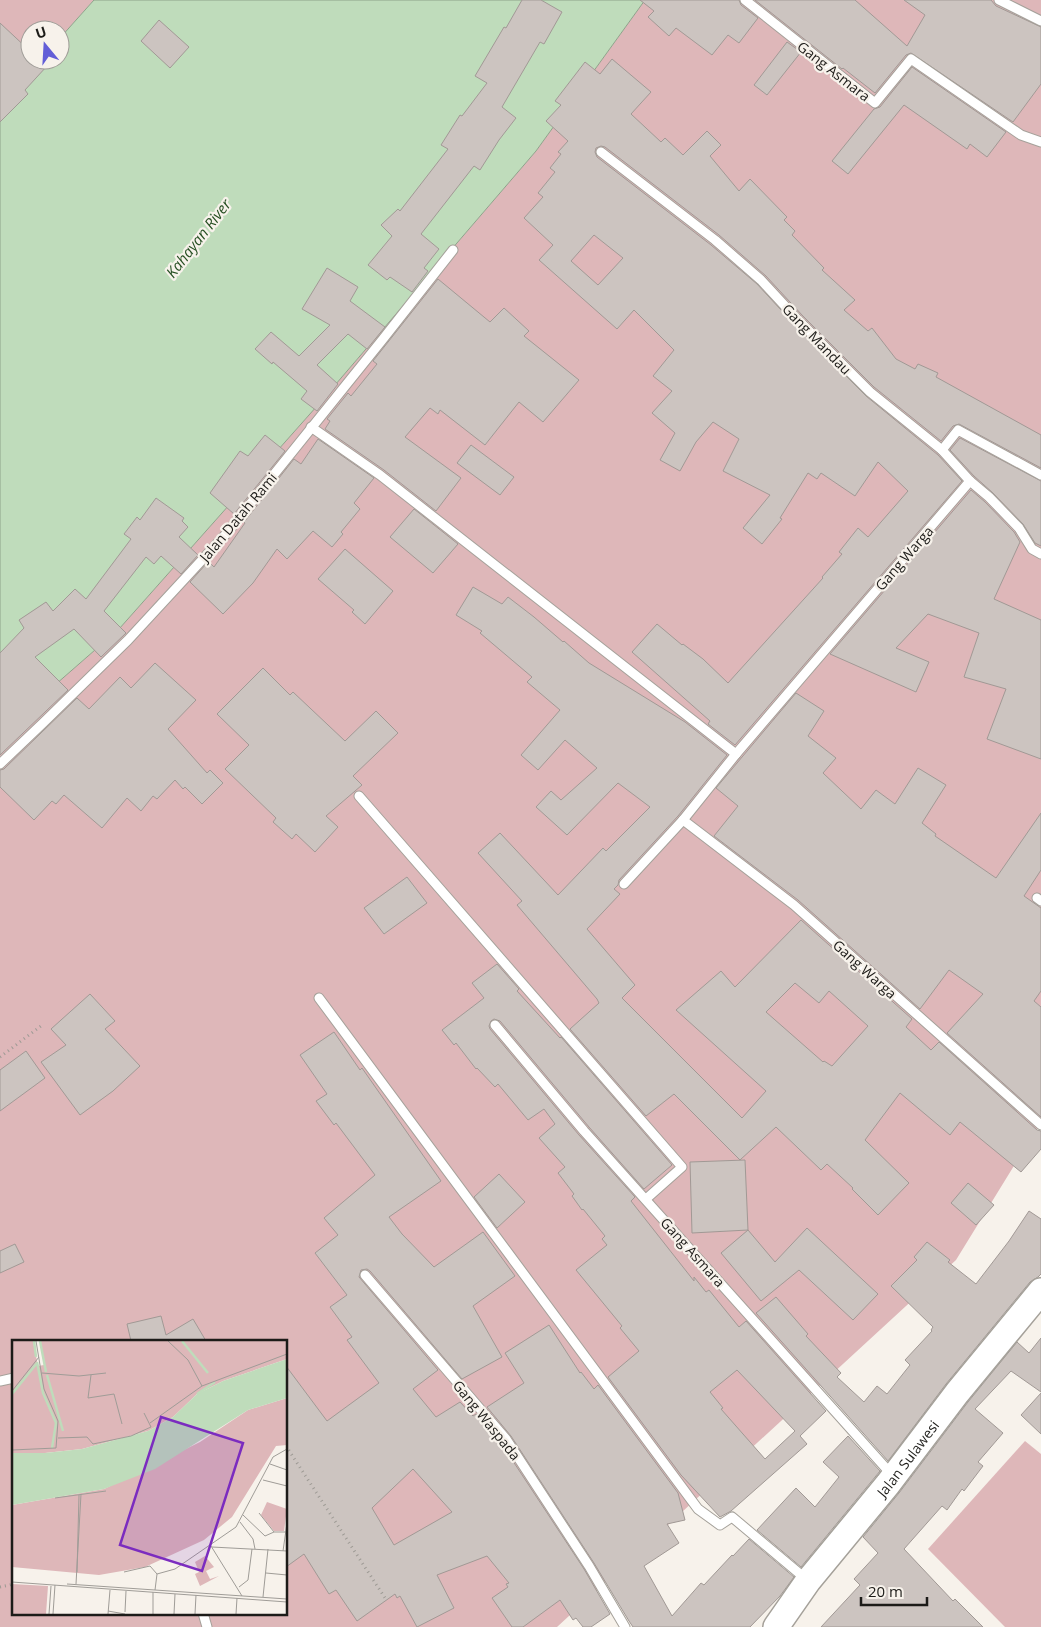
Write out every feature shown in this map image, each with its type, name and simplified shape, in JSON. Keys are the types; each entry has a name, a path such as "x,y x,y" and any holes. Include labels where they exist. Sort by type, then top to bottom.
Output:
{"street":[{"name":"Jalan Sulawesi","path":"776,1627 808,1581 894,1477 956,1393 1041,1290"}],"lane":[{"name":"Gang Asmara","path":"745,0 875,104 911,59 1021,135 1041,142"},
{"path":"999,0 1041,21"},
{"name":"Gang Mandau","path":"602,152 716,240 754,274 870,392 942,450 970,481 989,497 1019,528 1032,549 1041,554"},
{"name":"Jalan Datah Rami","path":"0,764 128,640 226,534 453,250"},
{"path":"311,427 380,475 736,754"},
{"path":"942,450 958,430 1041,475"},
{"name":"Gang Warga","path":"624,884 683,820 736,754 970,481"},
{"path":"359,796 682,1167 646,1199"},
{"name":"Gang Warga","path":"683,820 794,905 1041,1125"},
{"path":"320,998 698,1509 720,1525 732,1517 808,1581"},
{"name":"Gang Asmara","path":"496,1025 584,1131 894,1477"},
{"name":"Gang Waspada","path":"365,1275 506,1439 589,1566 625,1627"},
{"path":"203,1614 206,1627"}],"path":[{"path":"0,1057 41,1026"},
{"path":"288,1449 387,1601"}],"shaded area":[{"path":"0,0 94,0 70,27 70,20 20,20 20,70 23,70 0,105"},
{"path":"645,0 1041,0 1041,1122 956,1260 557,1627 0,1627 0,733 119,629 317,406 536,151"},
{"path":"1025,1441 1041,1454 1041,1627 1005,1627 928,1549"}],"water":[{"name":"Kahayan River","path":"94,0 645,0 536,151 317,406 119,629 0,733 0,105 31,70 70,70 70,27"}],"building":[{"path":"522,0 541,0 562,12 544,44 540,42 502,107 516,118 480,170 474,166 421,234 439,249 424,268 428,271 412,292 390,277 387,280 368,265 392,236 381,225 398,209 400,211 448,149 441,145 460,115 462,116 487,83 475,76"},
{"path":"640,0 739,0 741,5 758,18 739,43 728,35 712,55 676,28 669,36 648,17 654,11"},
{"path":"755,0 855,0 907,46 925,15 904,0 991,0 996,6 1041,27 1041,84 1013,122 911,53 906,55 875,93"},
{"path":"159,20 189,47 170,68 141,41"},
{"path":"0,23 20,42 20,70 43,70 25,90 28,94 0,122"},
{"path":"787,42 801,52 767,95 754,85"},
{"path":"612,59 651,92 631,114 661,142 665,138 683,155 707,131 721,145 710,156 739,191 750,179 787,217 784,220 795,231 792,235 824,268 822,270 855,300 844,310 868,331 872,328 896,359 915,369 918,364 938,373 936,377 1041,435 1041,468 959,424 953,426 941,441 874,387 766,276 719,235 605,147 596,148 597,157 711,245 757,284 866,396 938,455 962,481 735,745 708,724 710,721 632,652 657,624 682,645 703,659 728,683 823,578 842,554 839,552 858,528 868,537 908,491 878,462 855,496 821,473 817,479 808,473 780,518 782,519 762,544 743,528 770,495 723,471 739,439 713,422 696,442 680,471 660,460 675,433 652,413 672,391 653,376 674,350 634,310 617,329 539,260 553,245 524,218 543,197 538,193 555,172 550,168 561,154 558,152 568,141 546,121 561,105 555,101 585,62 600,74","holes":["594,235 623,258 598,285 571,261"]},
{"path":"912,67 1006,132 987,157 970,144 967,149 904,105 848,174 832,161 874,109 880,107"},
{"path":"327,268 358,287 350,301 385,327 367,349 348,334 317,365 338,384 317,411 301,399 307,391 255,349 271,332 299,356 330,325 302,309"},
{"path":"438,279 490,322 504,308 529,331 524,336 579,380 543,422 519,402 485,445 440,410 438,414 430,408 405,437 461,478 436,511 384,470 325,429 330,421 327,419 348,393 351,396 377,364 373,361"},
{"path":"265,435 285,451 234,514 210,493 240,451 248,456"},
{"path":"960,438 1041,481 1041,546 1035,543 1023,524 950,450"},
{"path":"318,439 374,478 354,503 360,509 341,532 343,534 332,547 313,531 287,559 277,549 253,583 223,614 190,582 207,563 209,562 214,567 244,522 294,459 301,464"},
{"path":"471,445 514,477 500,495 457,463"},
{"path":"971,490 1014,532 1020,542 994,599 1041,620 1041,759 987,739 1006,689 964,677 979,633 928,614 896,648 929,662 916,692 830,654"},
{"path":"156,498 184,518 182,521 188,527 179,537 198,555 181,574 161,556 154,564 146,557 104,611 126,633 101,657 74,629 35,657 68,690 0,755 0,653 24,628 19,620 46,602 53,611 75,589 86,599 131,539 124,534 137,517 140,520"},
{"path":"414,509 458,544 433,573 390,537"},
{"path":"345,549 393,591 365,624 352,612 354,610 318,579"},
{"path":"473,587 502,604 508,597 589,663 685,722 727,755 678,816 619,880 618,885 614,889 620,894 587,929 635,985 622,998 742,1118 766,1091 676,1010 721,971 735,987 801,920 912,1019 906,1027 931,1050 939,1042 1037,1130 1041,1131 1041,1149 1021,1172 960,1122 950,1135 900,1093 865,1140 909,1183 878,1215 827,1164 821,1170 776,1127 740,1160 674,1094 646,1116 570,1029 599,1003 597,999 517,905 522,901 478,853 500,833 558,895 603,848 606,851 650,807 618,783 567,835 536,807 551,791 561,800 597,768 565,740 538,770 521,755 560,710 527,682 532,677 480,633 482,631 456,615","holes":["795,983 819,1003 829,991 868,1026 832,1066 823,1062 766,1012"]},
{"path":"155,663 196,700 168,729 207,773 210,770 223,783 202,804 175,780 157,799 153,796 141,811 127,798 102,828 64,795 56,804 52,801 34,820 0,787 0,770 4,769 77,698 89,709 120,677 131,688"},
{"path":"263,668 290,695 293,692 345,741 376,711 398,733 353,776 362,785 326,816 338,827 315,852 296,834 292,839 273,822 276,818 225,769 249,745 217,714"},
{"path":"796,693 824,711 808,736 836,758 823,773 861,809 876,790 895,804 918,768 946,785 922,823 936,834 935,836 996,878 1041,813 1041,870 1024,896 1041,908 1041,991 1034,1001 1041,1007 1041,1117 947,1033 983,994 949,970 920,1009 798,900 714,836 738,806 716,788"},
{"path":"407,877 427,903 384,934 364,908"},
{"path":"497,964 519,989 517,991 561,1037 672,1165 644,1189 500,1021 494,1019 491,1021 490,1029 579,1135 635,1197 631,1201 694,1281 694,1277 706,1292 709,1290 739,1327 746,1321 826,1411 800,1436 807,1444 731,1511 720,1517 681,1475 608,1377 639,1351 620,1328 622,1326 576,1270 607,1245 602,1239 605,1236 582,1210 572,1196 574,1194 558,1173 565,1167 539,1138 555,1124 544,1109 528,1120 498,1084 495,1087 476,1069 456,1043 454,1045 442,1030 484,998 472,983","holes":["737,1370 795,1431 765,1459 721,1409 723,1408 710,1392"]},
{"path":"90,994 115,1021 105,1029 140,1066 113,1091 80,1115 41,1062 66,1045 51,1029"},
{"path":"334,1032 360,1070 362,1068 441,1181 389,1217 402,1234 434,1267 483,1232 515,1276 473,1306 502,1357 462,1379 370,1271 367,1269 361,1270 359,1277 438,1370 413,1389 436,1417 460,1402 473,1416 476,1414 501,1443 584,1569 610,1614 591,1627 583,1627 576,1618 573,1620 560,1600 523,1627 512,1627 492,1598 508,1587 506,1584 509,1583 487,1556 437,1575 454,1608 417,1627 400,1596 397,1598 395,1594 357,1621 336,1590 329,1594 304,1554 288,1566 288,1369 327,1421 379,1383 347,1340 352,1337 330,1307 347,1295 315,1253 338,1235 324,1218 375,1175 336,1123 334,1125 316,1101 327,1094 300,1055","holes":["413,1469 452,1512 394,1545 372,1508"]},
{"path":"26,1051 45,1078 0,1111 0,1070"},
{"path":"745,1160 748,1230 692,1233 690,1162"},
{"path":"499,1174 525,1202 497,1228 474,1197"},
{"path":"968,1183 994,1205 976,1225 951,1203"},
{"path":"1029,1211 1041,1219 1041,1274 1030,1282 946,1384 888,1461 756,1313 776,1297 808,1334 806,1336 841,1373 837,1377 864,1402 877,1386 887,1394 910,1365 905,1360 932,1331 933,1327 891,1286 917,1260 914,1257 927,1242 950,1260 948,1262 976,1284"},
{"path":"807,1228 878,1294 853,1320 799,1270 761,1301 721,1253 748,1230 775,1262"},
{"path":"15,1244 24,1262 0,1273 0,1251"},
{"path":"161,1316 166,1335 193,1319 205,1340 131,1340 127,1324"},
{"path":"549,1325 580,1373 594,1389 598,1385 678,1493 685,1520 667,1524 679,1543 644,1566 672,1616 701,1583 704,1585 749,1539 794,1577 780,1596 750,1627 633,1627 629,1621 594,1563 511,1436 487,1407 524,1383 505,1353"},
{"path":"1041,1338 1041,1392 1011,1371 975,1409 1003,1433 978,1462 983,1466 964,1491 962,1489 947,1510 942,1506 904,1549 953,1601 955,1599 983,1627 821,1627 860,1585 854,1579 878,1553 863,1537 1017,1342 1029,1353"},
{"path":"1041,1393 1041,1434 1021,1415"},
{"path":"848,1436 880,1471 801,1567 757,1530 796,1488 815,1507 839,1477 823,1462"}]}
